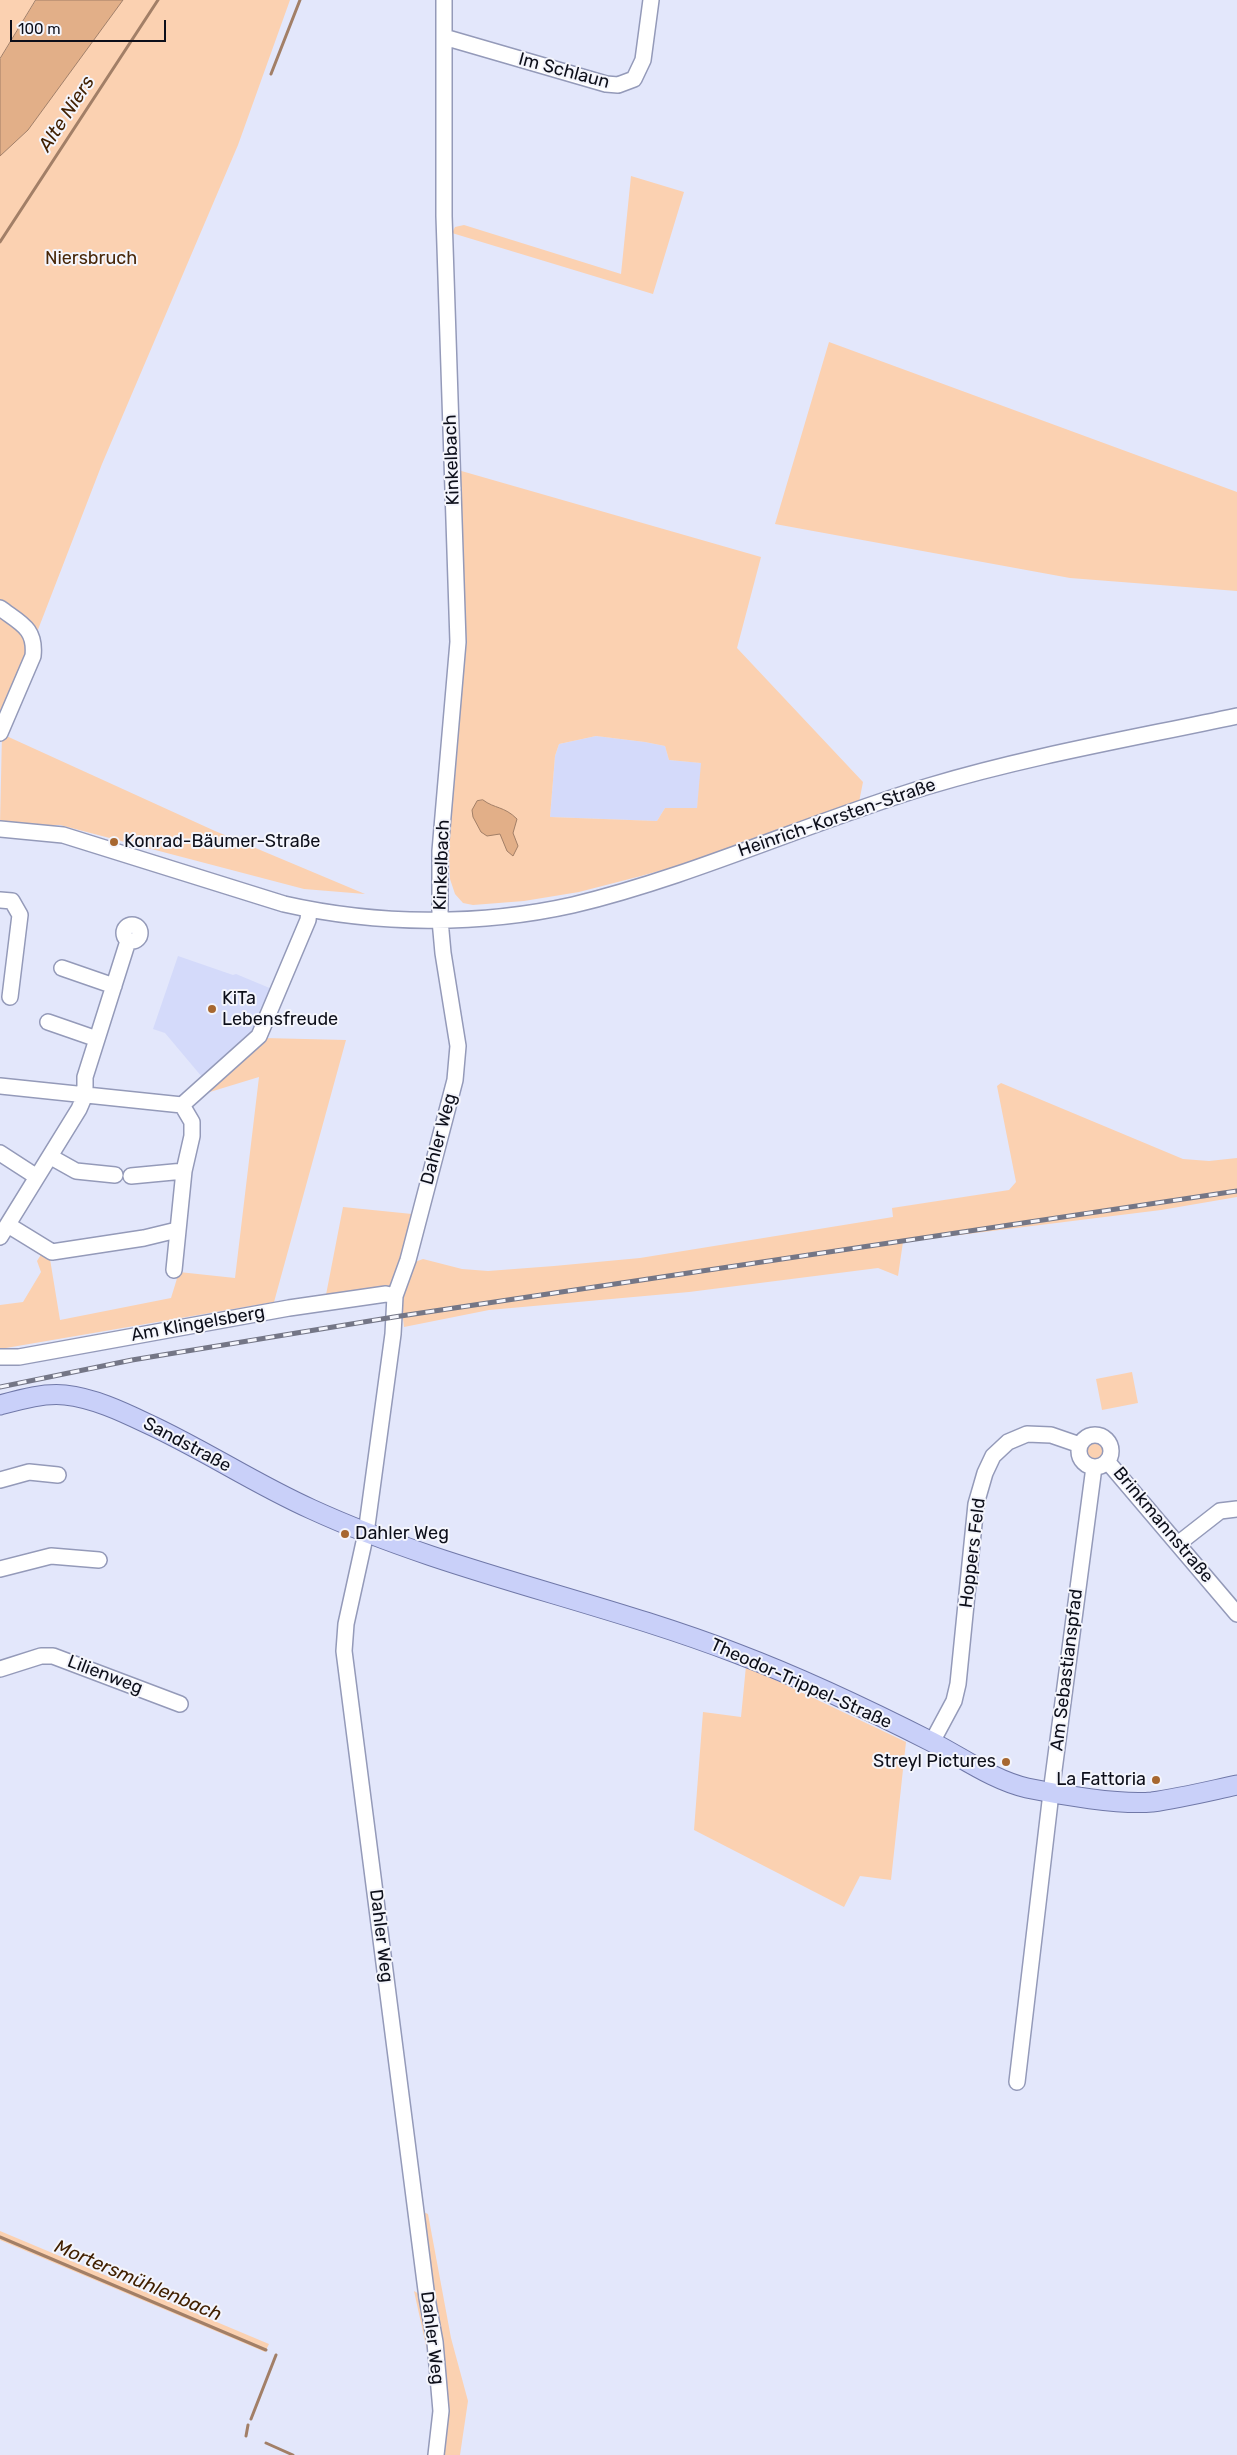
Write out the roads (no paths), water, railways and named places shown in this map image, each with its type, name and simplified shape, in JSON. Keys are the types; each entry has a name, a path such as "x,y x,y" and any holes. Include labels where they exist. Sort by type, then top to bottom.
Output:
{"main road":[{"name":"Sandstraße","path":"0,1404 38,1395 52,1394 94,1401 168,1433 273,1490 366,1533"},
{"name":"Theodor-Trippel-Straße","path":"366,1533 473,1570 658,1626 740,1655 823,1690 932,1742 998,1778 1022,1786 1051,1793 1150,1802 1237,1785"}],"street":[{"name":"Kinkelbach","path":"440,920 440,851 458,642 444,216 444,0"},
{"name":"Im Schlaun","path":"444,37 546,68 618,86 634,79 642,60 650,0"},
{"path":"0,608 26,627 32,634 35,644 30,664 0,733"},
{"name":"Heinrich-Korsten-Straße","path":"0,829 36,831 71,837 284,904 310,910 366,917 440,920 529,913 605,897 712,862 814,823 931,785 1010,764 1237,716"},
{"path":"0,900 12,901 20,915 10,997"},
{"path":"0,1086 182,1105 260,1036 308,920 310,910"},
{"name":"Dahler Weg","path":"436,2455 441,2411 435,2342 427,2298 344,1651 346,1624 366,1533 393,1334 396,1296 408,1260 455,1080 458,1046 442,953 440,920"},
{"path":"128,940 85,1077 85,1094 79,1109 3,1232 52,1252 144,1238 177,1230"},
{"path":"62,968 114,986"},
{"path":"48,1022 97,1039"},
{"path":"174,1270 184,1171 192,1136 192,1122 182,1105"},
{"path":"0,1153 38,1177"},
{"path":"51,1157 76,1171 115,1175"},
{"path":"131,1176 184,1171"},
{"name":"Am Klingelsberg","path":"0,1356 19,1356 294,1307 386,1294 396,1296"},
{"name":"Hoppers Feld","path":"932,1742 954,1701 958,1684 976,1504 985,1473 993,1456 1008,1442 1027,1434 1051,1435 1080,1445"},
{"name":"Am Sebastianspfad","path":"1017,2082 1051,1793 1101,1464 1111,1450 1107,1440 1102,1437 1090,1436 1080,1445"},
{"path":"1080,1445 1081,1459 1101,1464"},
{"name":"Brinkmannstraße","path":"1101,1464 1179,1543 1237,1614"},
{"path":"0,1480 30,1472 58,1475"},
{"path":"1179,1543 1220,1511 1237,1509"},
{"path":"0,1569 51,1556 99,1560"},
{"name":"Lilienweg","path":"0,1669 42,1656 53,1656 180,1704"}],"waterway":[{"name":"Alte Niers","path":"0,242 158,0"},
{"path":"271,74 300,0"},
{"name":"Mortersmühlenbach","path":"0,2237 266,2350"},
{"name":"Mortersmühlenbach","path":"251,2419 276,2355"},
{"name":"Mortersmühlenbach","path":"246,2436 248,2425"},
{"name":"Mortersmühlenbach","path":"266,2443 293,2455"}],"railway":[{"path":"0,1387 132,1360 394,1317 1237,1191"}],"place":[{"name":"Konrad-Bäumer-Straße","path":"114,842"},
{"name":"KiTa Lebensfreude","path":"212,1009"},
{"name":"Dahler Weg","path":"345,1534"},
{"name":"Streyl Pictures","path":"1006,1762"},
{"name":"La Fattoria","path":"1156,1780"}],"park label":[{"name":"Niersbruch","path":"91,259"}]}
